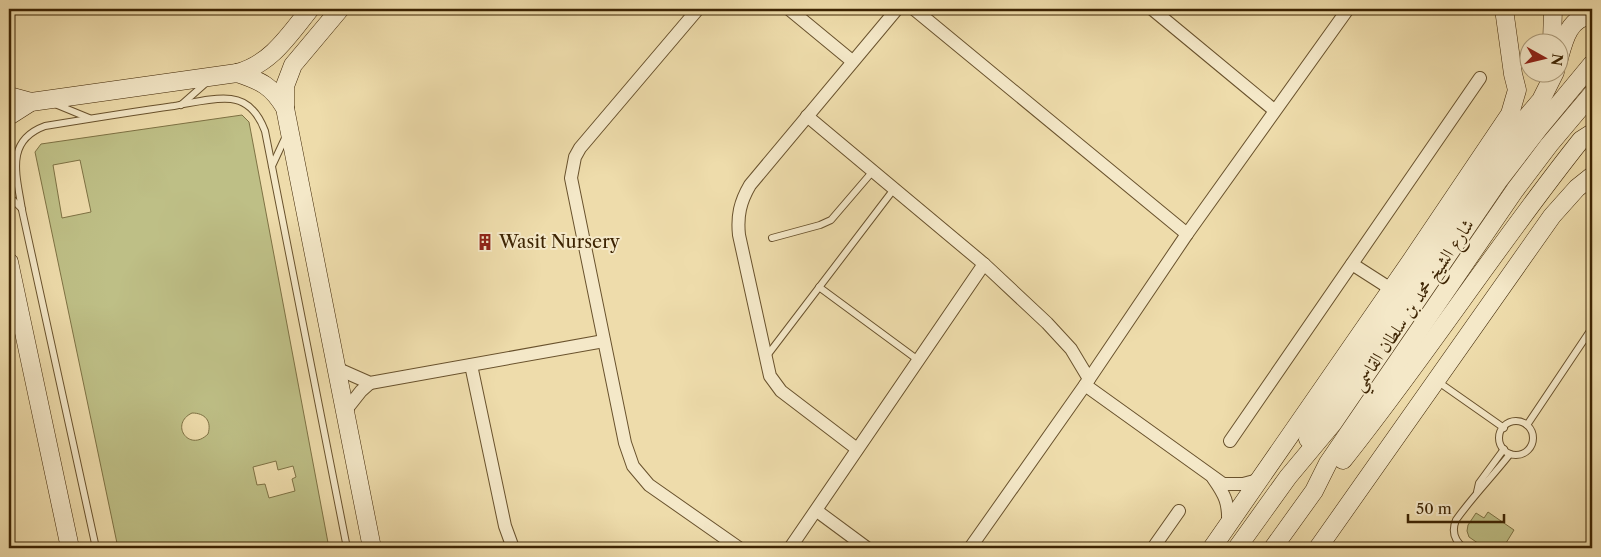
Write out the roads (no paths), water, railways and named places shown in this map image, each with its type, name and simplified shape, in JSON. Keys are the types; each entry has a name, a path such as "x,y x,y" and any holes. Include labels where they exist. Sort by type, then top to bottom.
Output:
{"street":[{"path":"9,96 38,101 248,70 267,59 310,9"},
{"path":"315,37 312,37 307,31 320,9"},
{"path":"340,9 293,65 285,86 285,108 372,548"},
{"path":"698,9 580,148 572,168 571,178 625,443 633,466 649,485 740,548"},
{"path":"789,9 852,61"},
{"path":"857,449 781,391 770,376 739,235 739,209 743,196 750,185 897,9"},
{"path":"914,9 1187,234"},
{"path":"1152,9 1274,110"},
{"path":"970,548 1087,382 1187,234 1348,9"},
{"path":"1212,548 1510,114 1517,90 1504,9"},
{"path":"1552,32 1553,9"},
{"path":"1568,34 1570,28 1577,21 1589,15 1592,16"},
{"name":"شارع الشيخ محمد بن سلطان القاسمي","path":"1237,548 1288,477 1333,423 1500,180 1550,114 1592,64"},
{"path":"237,73 268,86 278,96 285,108"},
{"path":"1230,440 1480,78"},
{"path":"1288,477 1302,447 1520,125 1538,94 1542,82"},
{"path":"1520,125 1541,100 1550,82"},
{"name":"شارع الشيخ محمد بن سلطان القاسمي","path":"1273,548 1314,491 1328,464 1477,245 1549,145 1592,94"},
{"path":"9,116 38,101"},
{"path":"806,116 984,264 1060,335 1081,363 1087,382 1223,484 1258,480"},
{"path":"1314,491 1331,475 1389,402 1527,211 1582,140 1592,133"},
{"path":"1570,155 1592,142"},
{"path":"1318,548 1564,201 1592,176"},
{"path":"1527,211 1531,247"},
{"path":"9,262 70,548"},
{"path":"790,548 984,264"},
{"path":"1352,264 1391,289"},
{"path":"1391,289 1416,276"},
{"path":"336,368 370,382 604,341"},
{"path":"471,365 505,526 513,548"},
{"path":"346,410 370,382"},
{"path":"1213,478 1229,508 1228,526"},
{"path":"816,511 867,548"},
{"path":"1152,548 1179,511"}],"lane":[{"path":"181,105 214,76"},
{"path":"96,548 22,210 16,157 26,137 35,130 45,126 231,99 243,102 253,109 261,119 265,131 347,548"},
{"path":"38,101 90,118"},
{"path":"272,167 289,128"},
{"path":"772,238 820,225 830,220 872,171"},
{"path":"766,358 894,189"},
{"path":"9,196 22,210"},
{"path":"819,287 918,360"},
{"path":"1527,425 1592,328"},
{"path":"1437,380 1504,428"},
{"path":"1517,422 1527,425 1532,434 1532,444 1525,452 1510,454 1501,445 1500,436 1504,428 1508,424 1517,422"},
{"path":"1464,548 1456,540 1454,525 1476,492 1480,481 1504,449"},
{"path":"1476,492 1485,485 1510,454"}],"place":[{"name":"Wasit Nursery","path":"485,242"}]}
